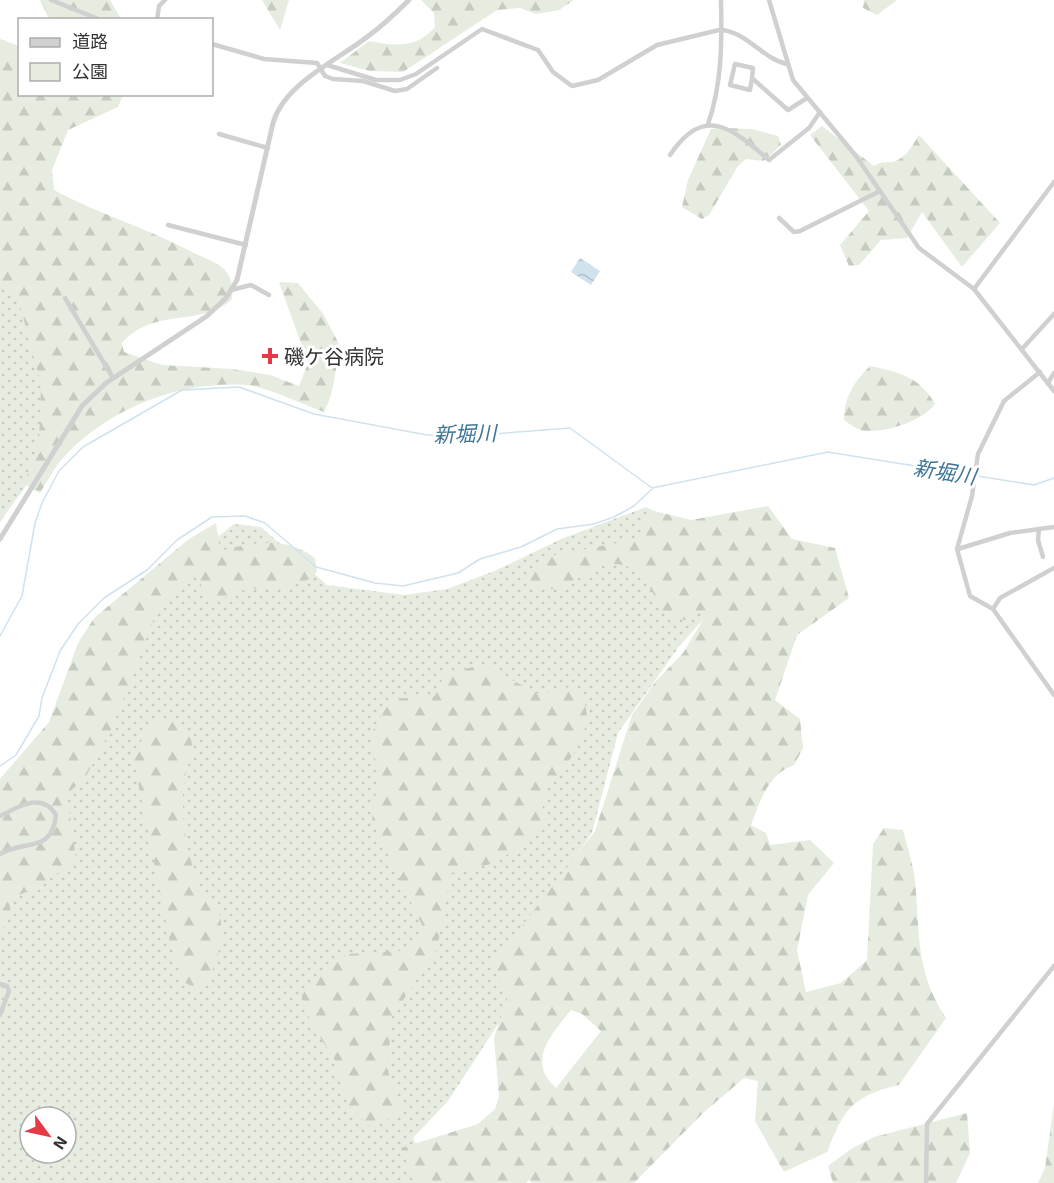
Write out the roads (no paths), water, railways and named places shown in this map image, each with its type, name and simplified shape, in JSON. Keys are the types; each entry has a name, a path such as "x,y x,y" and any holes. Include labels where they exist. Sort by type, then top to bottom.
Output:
{"street":[{"path":"51,0 96,18"},
{"path":"157,18 159,6 165,0"},
{"path":"0,539 82,406 113,378 219,307 231,290 237,280 246,245 276,110 287,96 324,66 367,37 409,0"},
{"path":"708,124 714,107 723,44 721,0"},
{"path":"769,0 793,80 856,156 919,248 974,290 1054,391"},
{"path":"213,44 264,59 317,63 376,80 400,80 416,74 482,29 538,50 561,80 572,86 581,86 609,75 657,45 722,30 741,36 779,63 787,64"},
{"path":"735,64 753,68 752,78 750,90 730,85 735,64"},
{"path":"324,66 325,76 333,79 363,81 395,91 407,88 436,68"},
{"path":"752,78 788,110 807,98"},
{"path":"670,155 687,133 708,124 737,132 769,160 809,128 820,112"},
{"path":"219,134 268,148"},
{"path":"974,290 1054,182"},
{"path":"779,219 794,232 800,231 880,191"},
{"path":"168,225 246,245"},
{"path":"231,290 252,285 269,295"},
{"path":"65,298 113,378"},
{"path":"1023,349 1054,314"},
{"path":"1048,321 1054,325"},
{"path":"1040,372 1004,401 978,454 972,496 957,549 970,596 993,609 1054,695"},
{"path":"1048,383 1054,373"},
{"path":"957,549 1010,533 1054,527"},
{"path":"1039,529 1038,540 1043,557"},
{"path":"993,609 1000,598 1054,568"},
{"path":"0,816 33,801 42,803 56,815 53,831 44,842 0,854"},
{"path":"926,1183 927,1124 1054,966"},
{"path":"0,984 7,986 9,991 0,1015"}],"water":[{"path":"580,258 600,271 591,285 571,272"}],"waterway":[{"name":"新堀川","path":"0,636 22,596 35,523 42,503 59,471 83,447 182,390 239,387 314,414 427,435 467,436 570,428 652,488 828,452 1034,485 1054,478"},
{"path":"0,766 16,755 39,716 42,698 60,651 78,624 104,598 147,570 177,540 212,517 245,516 265,523 316,567 375,583 403,586 458,573 480,559 521,547 557,529 594,524 614,517 634,506 652,489"}],"place":[{"name":"磯ケ谷病院","path":"270,356"}]}
